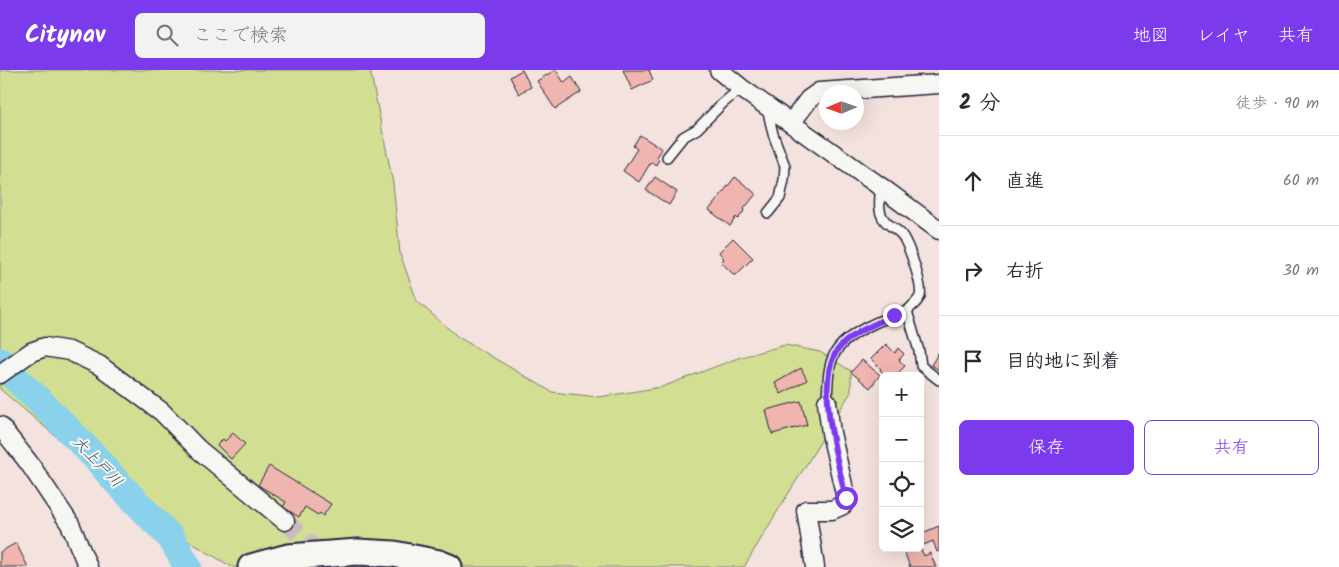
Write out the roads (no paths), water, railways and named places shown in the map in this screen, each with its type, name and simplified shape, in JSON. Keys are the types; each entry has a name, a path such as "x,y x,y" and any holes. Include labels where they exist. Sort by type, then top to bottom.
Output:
{"street":[{"path":"719,70 741,88 882,187 939,230"},
{"path":"791,123 809,99 820,92 939,84"},
{"path":"0,374 31,352 46,347 69,351 99,365 162,412 198,449 284,521"},
{"path":"815,567 806,510 832,510 843,505 846,498 831,433 827,402"},
{"path":"0,426 29,463 70,524 88,567"},
{"path":"251,567 288,557 358,552 394,554 439,563 449,567"}],"lane":[{"path":"667,157 683,137 697,129 741,88"},
{"path":"766,105 784,166 784,180 780,198 768,213"},
{"path":"827,402 829,375 833,357 840,346 857,333 894,315 907,311 920,296 915,266 908,247 901,234 884,221 880,213 882,187"},
{"path":"907,311 919,351 920,366 939,380"}],"waterway":[{"name":"大上戸川","path":"0,361 95,457 171,538 188,567"}],"tunnel":[{"path":"285,521 334,567"}]}
